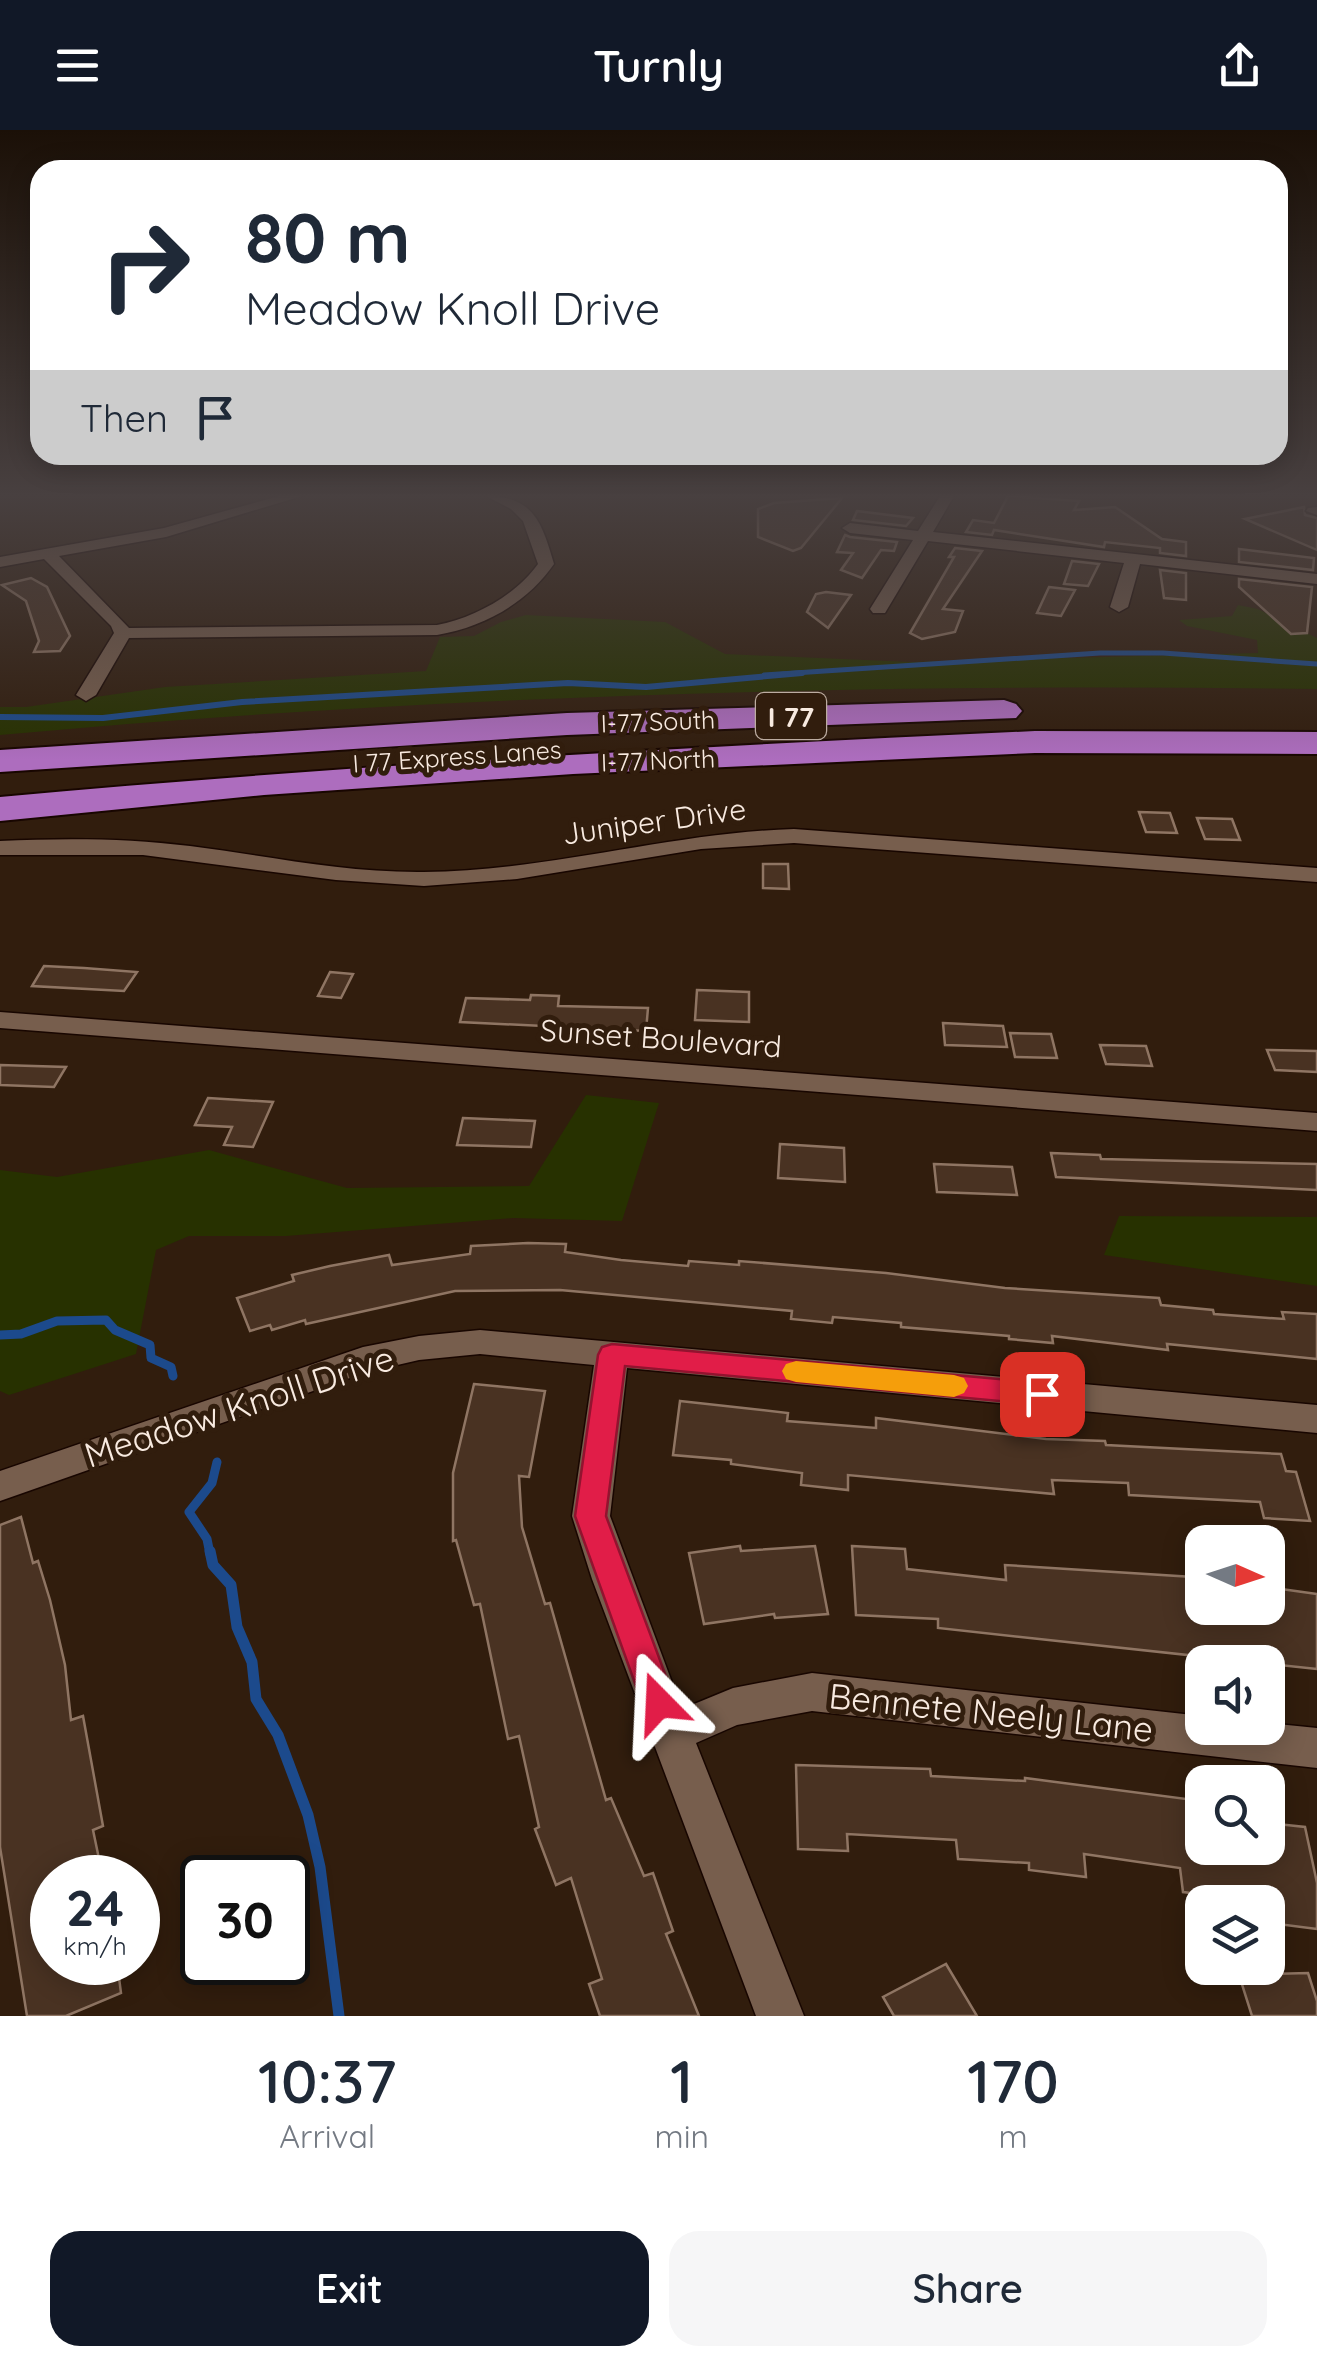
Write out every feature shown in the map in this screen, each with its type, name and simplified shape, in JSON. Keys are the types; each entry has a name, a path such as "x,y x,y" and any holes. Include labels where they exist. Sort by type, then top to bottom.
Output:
{"highway":[{"name":"I-77 South","path":"0,761 493,728 768,716 1084,710 1317,712"},
{"name":"I 77 Express Lanes","path":"0,792 270,768 668,743 800,739 1035,742"},
{"name":"I-77 North","path":"0,809 439,771 1035,742 1317,743"},
{"name":"I 77","path":"0,775 265,744"}],"street":[{"path":"78,584 119,624 122,633 86,695"},
{"path":"122,633 437,630 466,625 526,584"},
{"path":"879,609 894,584"},
{"path":"1120,608 1126,584"},
{"name":"Juniper Drive","path":"0,848 127,847 367,876 428,879 496,874 728,838 794,836 1317,875"},
{"name":"Sunset Boulevard","path":"0,1020 1317,1122"},
{"name":"Meadow Knoll Drive","path":"0,1486 362,1360 419,1348 480,1342 1317,1419"},
{"path":"612,1355 590,1516 780,2016"},
{"name":"Bennete Neely Lane","path":"671,1734 733,1707 812,1692 1317,1748"}],"green space":[{"path":"1238,605 1258,609 1317,638 1317,689 987,688 658,695 328,710 0,735 0,707 26,707 165,687 426,671 440,637 474,636 526,615 665,622 725,654 911,662 1258,653 1257,640 1187,626 1179,620 1232,616"},
{"path":"586,1095 659,1103 622,1221 513,1218 286,1236 189,1236 156,1250 136,1354 9,1395 0,1391 0,1170 57,1177 209,1150 347,1188 529,1186"},
{"path":"1119,1216 1317,1217 1317,1286 1104,1255"}],"building":[{"path":"938,584 960,584 943,609 963,611 955,632 922,639 910,633"},
{"path":"1162,584 1186,584 1186,600 1164,598"},
{"path":"2,585 47,587 70,636 60,651 34,652 39,641 26,601"},
{"path":"1049,587 1075,590 1061,616 1037,613"},
{"path":"1239,587 1312,587 1307,633 1291,634"},
{"path":"816,594 851,595 828,628 807,612"},
{"path":"1139,812 1170,813 1177,833 1146,832"},
{"path":"1197,818 1232,819 1240,840 1205,839"},
{"path":"763,864 788,864 789,889 763,888"},
{"path":"44,966 137,972 124,991 32,986"},
{"path":"330,972 353,974 341,998 318,996"},
{"path":"697,990 749,992 749,1022 695,1020"},
{"path":"531,995 559,996 558,1006 648,1008 646,1031 460,1022 466,998 530,1000"},
{"path":"943,1023 1003,1026 1007,1047 945,1045"},
{"path":"1010,1033 1051,1034 1057,1058 1015,1057"},
{"path":"1100,1045 1146,1046 1152,1066 1106,1064"},
{"path":"1267,1050 1317,1051 1317,1072 1275,1070"},
{"path":"0,1065 66,1067 54,1087 0,1085"},
{"path":"208,1098 273,1102 253,1147 224,1145 232,1127 195,1125"},
{"path":"463,1118 535,1121 531,1147 457,1145"},
{"path":"780,1144 844,1148 845,1182 778,1178"},
{"path":"1051,1153 1100,1155 1101,1159 1317,1164 1317,1190 1056,1177"},
{"path":"934,1164 1012,1167 1017,1195 937,1192"},
{"path":"566,1244 565,1252 688,1266 689,1261 739,1265 739,1261 1005,1288 1159,1298 1161,1305 1213,1310 1214,1314 1284,1319 1282,1312 1317,1314 1317,1359 1167,1344 1168,1350 1052,1336 1053,1343 833,1317 832,1323 791,1319 792,1311 560,1290 455,1291 306,1324 305,1320 272,1330 270,1325 250,1331 237,1298 294,1281 292,1275 330,1266 389,1255 392,1265 470,1254 471,1246"},
{"path":"474,1384 545,1391 529,1477 519,1476 522,1527 545,1604 550,1603 606,1800 611,1798 644,1876 653,1873 673,1931 666,1934 699,2016 600,2016 589,1984 602,1979 571,1878 556,1885 535,1829 539,1827 519,1736 508,1739 480,1604 474,1605 456,1540 453,1541 453,1473"},
{"path":"680,1401 788,1413 787,1421 876,1428 876,1418 1046,1439 1105,1441 1106,1445 1281,1454 1286,1471 1296,1472 1310,1521 1264,1518 1260,1502 1129,1495 1128,1483 1052,1480 1054,1494 848,1475 848,1490 801,1485 802,1473 731,1464 731,1460 673,1455"},
{"path":"21,1517 33,1563 38,1561 65,1665 71,1720 83,1716 103,1826 93,1830 98,1855 30,1855 30,1985 120,1985 121,1993 66,2016 27,2016 0,1847 0,1525"},
{"path":"740,1546 741,1551 815,1546 828,1614 775,1618 774,1614 704,1624 689,1553"},
{"path":"852,1546 905,1549 907,1569 1006,1580 1005,1565 1185,1576 1185,1625 1285,1625 1285,1590 1317,1594 1317,1669 1285,1666 1285,1645 1185,1645 1185,1655 938,1628 938,1619 856,1615"},
{"path":"796,1765 930,1769 931,1776 1025,1778 1185,1799 1185,1865 1285,1865 1285,1825 1305,1827 1317,1883 1317,1929 1285,1925 1285,1885 1185,1885 1183,1892 1180,1868 1084,1854 1086,1877 1029,1870 1029,1863 958,1859 956,1840 847,1834 848,1851 798,1849"},
{"path":"946,1964 977,2016 894,2016 883,1997"},
{"path":"1308,1973 1317,2001 1317,2016 1252,2016 1242,1985 1285,1985 1285,1974"}],"waterway":[{"path":"764,675 1100,653 1163,653 1317,664"},
{"path":"0,717 103,718 242,702 568,683 646,687 802,673"},
{"path":"0,1335 21,1334 57,1321 106,1320 115,1330 150,1345 151,1358 171,1367 173,1376"},
{"path":"210,1554 207,1539 189,1512 212,1483 217,1462"},
{"path":"210,1551 213,1565 231,1585 237,1627 252,1662 256,1699 278,1735 308,1815 320,1867 339,2016"}],"slow traffic":[{"path":"796,1371 954,1386"}],"route":[{"path":"659,1703 590,1516 612,1355 1042,1394"}]}
